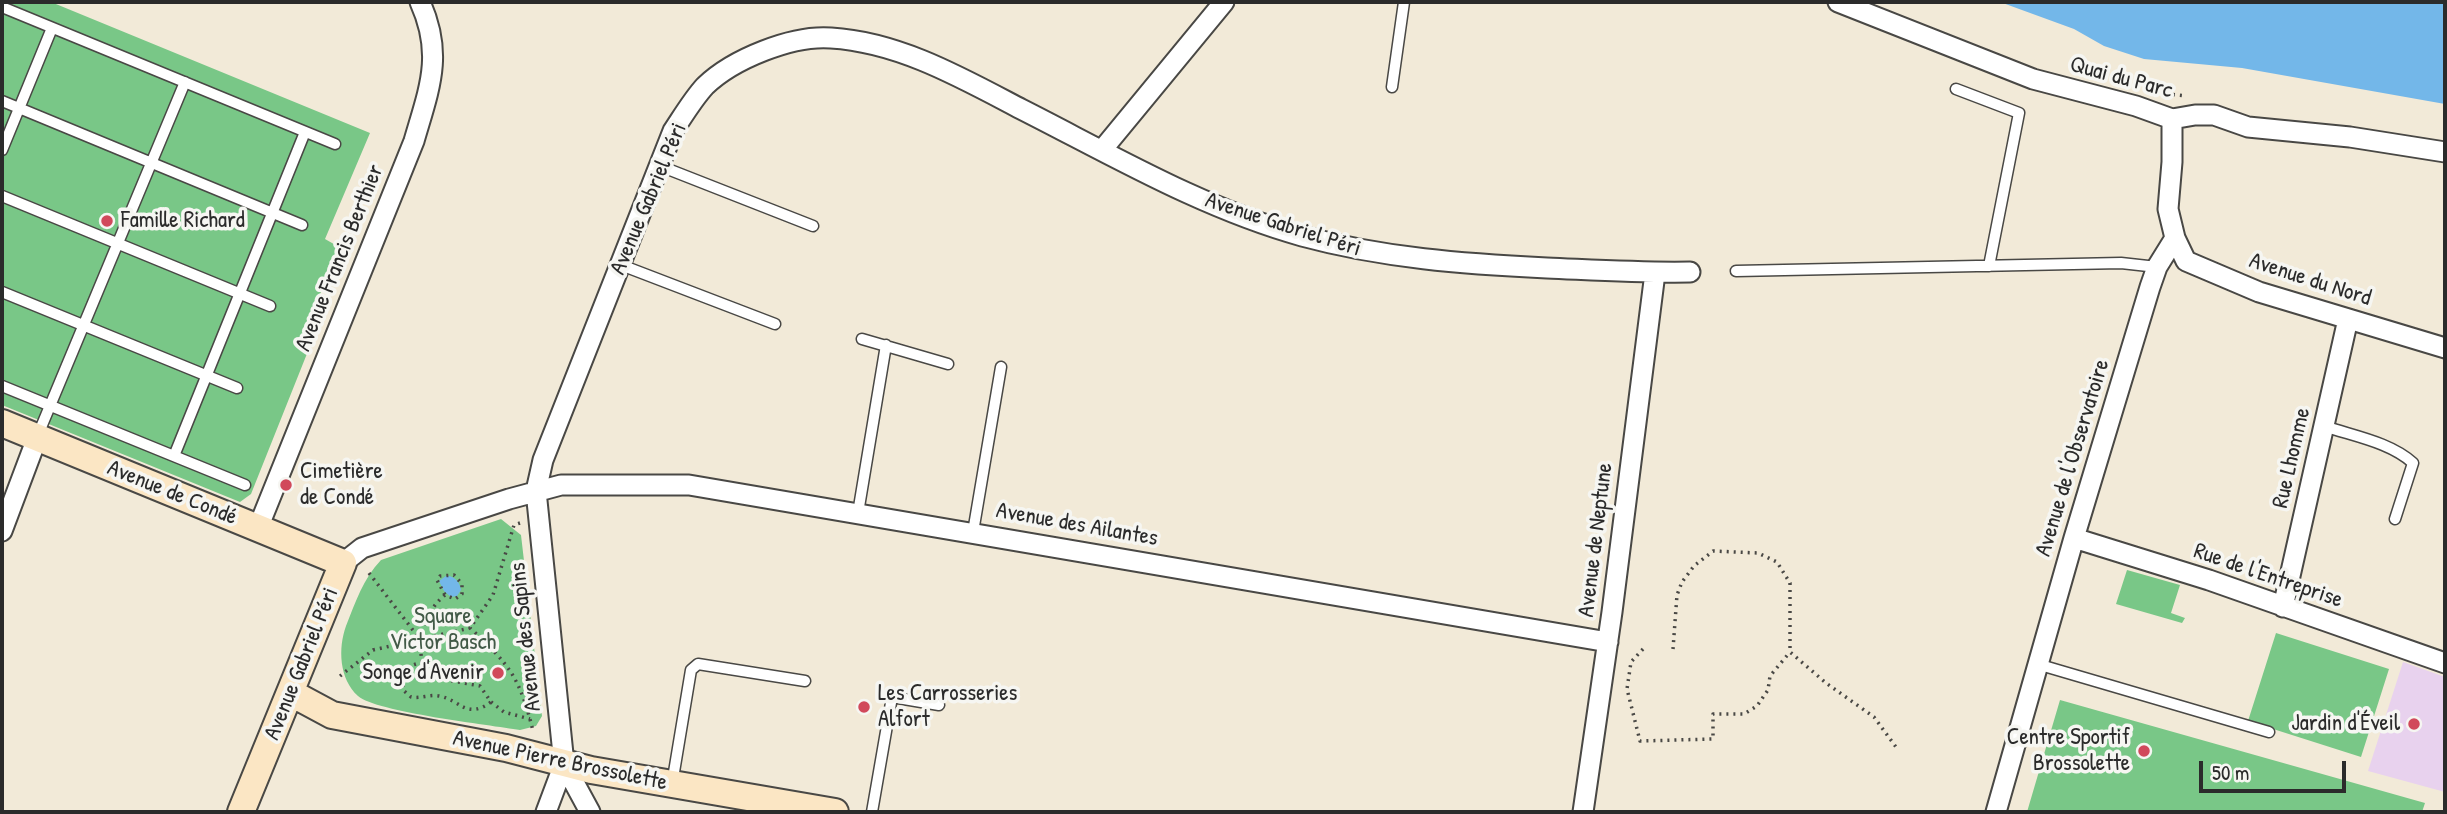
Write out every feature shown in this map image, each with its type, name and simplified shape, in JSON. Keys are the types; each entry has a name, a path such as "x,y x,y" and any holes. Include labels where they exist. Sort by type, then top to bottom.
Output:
{"street":[{"name":"Avenue Francis Berthier","path":"258,528 414,141 433,76 434,48 420,2"},
{"path":"1102,150 1224,2"},
{"name":"Quai du Parc","path":"1838,2 2033,79 2136,106 2172,120 2195,115 2214,115 2248,127 2350,137 2445,152"},
{"name":"Avenue Gabriel Péri","path":"241,812 343,563 362,548 536,491 543,460 673,131 706,85 758,53 792,43 828,37 889,49 955,75 1194,196 1241,216 1301,236 1373,253 1472,265 1655,273 1690,272"},
{"path":"2172,120 2168,209 2175,238"},
{"name":"Avenue de l'Observatoire","path":"1996,812 2074,538 2157,267 2175,238"},
{"name":"Avenue du Nord","path":"2175,238 2186,261 2259,292 2445,348"},
{"name":"Avenue de Neptune","path":"1583,812 1608,642 1655,273"},
{"name":"Rue Lhomme","path":"2283,607 2348,319"},
{"name":"Avenue de Condé","path":"2,423 343,563"},
{"path":"2,531 37,438"},
{"name":"Avenue des Ailantes","path":"536,491 561,485 689,485 1608,642"},
{"name":"Avenue des Sapins","path":"536,491 564,764 590,812"},
{"name":"Rue de l'Entreprise","path":"2074,538 2209,580 2445,663"},
{"name":"Avenue Pierre Brossolette","path":"291,693 332,715 495,746 564,764 672,785 835,812"},
{"path":"546,812 564,764"}],"lane":[{"path":"1392,87 1404,2"},
{"path":"2,7 335,144"},
{"path":"2,149 52,27"},
{"path":"37,438 185,82"},
{"path":"1956,89 2019,113 1989,266"},
{"path":"2,101 302,225"},
{"path":"174,456 305,132"},
{"path":"660,166 813,226"},
{"path":"2,196 270,306"},
{"path":"1736,271 2121,263 2157,267"},
{"path":"621,265 775,324"},
{"path":"2,292 237,388"},
{"path":"862,340 948,364"},
{"path":"858,513 886,345"},
{"path":"973,532 1001,367"},
{"path":"2,386 245,485"},
{"path":"2324,426 2389,448 2413,463 2395,519"},
{"path":"672,785 691,670 698,664 806,681"},
{"path":"2037,664 2269,732"},
{"path":"872,812 892,697 939,705"}],"path":[{"path":"2148,91 2187,96"},
{"path":"340,676 373,650 470,628 493,595 514,525 539,519"},
{"path":"1643,649 1631,662 1627,689 1640,741 1713,739 1713,714 1744,714 1757,706 1768,690 1770,676 1790,652 1790,583 1777,562 1758,553 1713,551 1694,566 1682,582 1677,595 1673,649"},
{"path":"369,573 419,638"},
{"path":"454,575 462,584 462,594 455,599 445,595 438,578 454,575"},
{"path":"445,595 431,610 419,638 422,662 447,680 480,686 491,702 504,712 530,719"},
{"path":"470,628 494,650 513,674 523,691 534,732"},
{"path":"1790,652 1826,683 1874,717 1896,747"},
{"path":"422,662 410,666 402,677 403,690 411,697 439,696 470,709 481,708 491,702"}],"shaded area":[{"name":"Jardin d'Éveil","path":"2403,662 2445,677 2445,792 2368,771"}],"green space":[{"path":"2,2 51,2 370,133 325,239 339,247 313,312 322,316 251,494 240,502 2,405"},
{"name":"Square Victor Basch","path":"501,519 521,535 542,716 536,726 520,730 435,717 387,707 358,696 344,672 341,653 343,635 357,599 375,567 381,560"},
{"path":"2127,570 2180,585 2171,613 2185,618 2182,623 2116,604"},
{"path":"2276,633 2389,669 2361,757 2248,721"},
{"name":"Centre Sportif Brossolette","path":"2060,700 2425,803 2422,812 2027,812"}],"water":[{"path":"2000,2 2445,2 2445,104 2242,68 2144,59 2104,46 2074,29"},
{"path":"446,576 454,578 459,584 461,590 457,596 451,597 444,591 439,581"}],"place":[{"name":"Famille Richard","path":"107,221"},
{"name":"Cimetière de Condé","path":"286,485"},
{"name":"Songe d'Avenir","path":"498,673"},
{"name":"Les Carrosseries Alfort","path":"864,707"},
{"name":"Jardin d'Éveil","path":"2414,724"},
{"name":"Centre Sportif Brossolette","path":"2144,751"}]}
